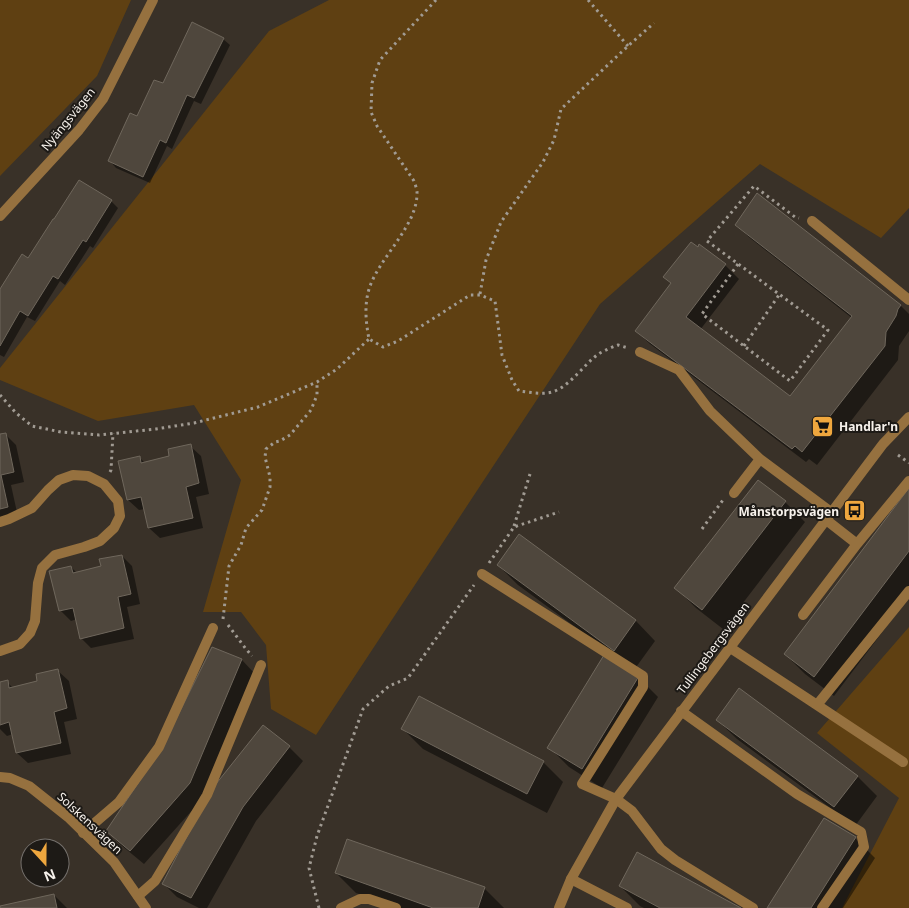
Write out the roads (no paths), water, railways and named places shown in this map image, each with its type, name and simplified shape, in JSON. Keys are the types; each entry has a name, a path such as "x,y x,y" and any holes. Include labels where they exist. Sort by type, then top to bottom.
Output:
{"street":[{"name":"Nyängsvägen","path":"0,216 79,130 103,98 153,0"},
{"path":"812,221 909,300"},
{"path":"640,352 679,370 710,411 760,459 828,516 857,544"},
{"name":"Tullingebergsvägen","path":"559,908 571,879 616,799 883,444 909,417"},
{"path":"734,493 760,459"},
{"path":"0,522 32,508 59,480 73,475 88,476 104,484 118,502 120,516 114,528 100,541 55,555 42,568 38,583 35,621 30,633 20,644 0,651"},
{"path":"803,615 857,544 909,481"},
{"path":"482,574 643,676 643,687 582,784 616,799 632,811 661,849 675,860 753,908"},
{"path":"817,705 909,591"},
{"path":"84,833 118,802 159,747 213,628"},
{"path":"729,647 903,762"},
{"path":"138,896 155,881 206,795 261,665"},
{"path":"681,711 797,794 861,832 864,847 822,908"},
{"name":"Solskensvägen","path":"0,777 10,778 29,786 68,817 114,862 146,908"},
{"path":"571,879 627,908"},
{"path":"341,908 360,899 368,899 396,908"}],"place":[{"name":"Handlar'n","path":"823,426"},
{"name":"Månstorpsvägen","path":"855,511"}]}
